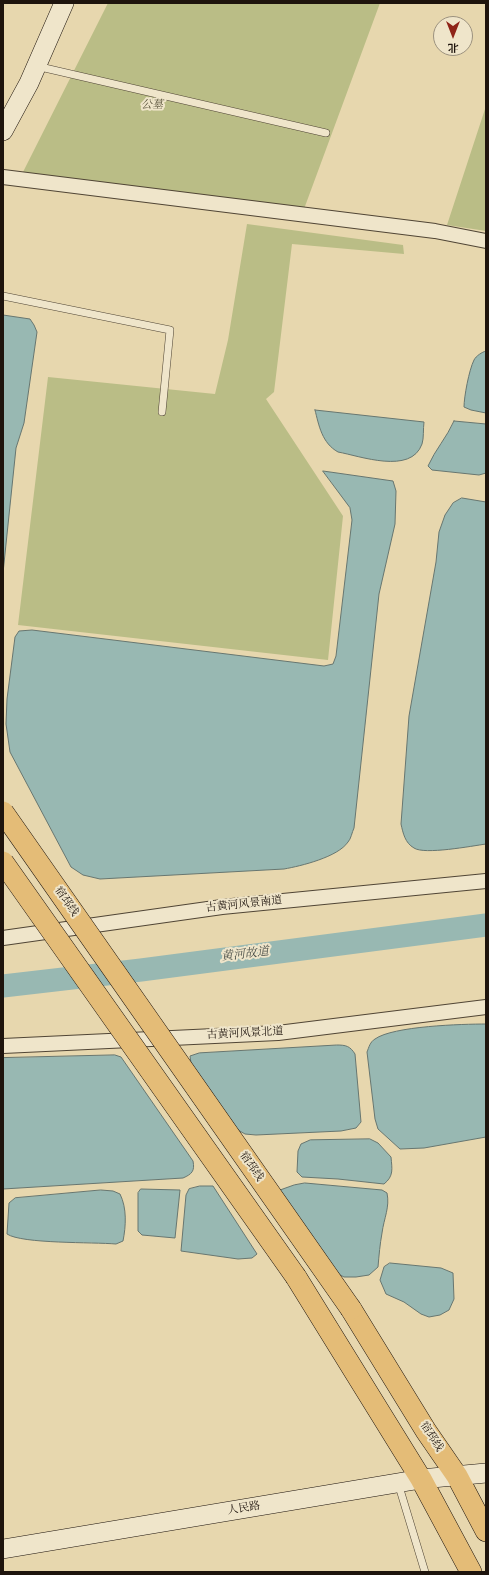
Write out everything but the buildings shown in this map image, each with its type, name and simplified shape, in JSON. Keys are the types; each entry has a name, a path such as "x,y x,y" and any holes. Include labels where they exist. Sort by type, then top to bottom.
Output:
{"main road":[{"name":"宿邳线","path":"3,812 351,1309 426,1431 456,1476 486,1531"},
{"path":"3,862 296,1277 421,1479 471,1572"}],"street":[{"path":"3,131 29,83 64,3"},
{"path":"3,177 435,231 486,241"},
{"name":"古黄河风景南道","path":"3,938 222,907 486,881"},
{"name":"古黄河风景北道","path":"3,1046 278,1033 486,1007"},
{"name":"人民路","path":"3,1549 421,1479 486,1473"}],"lane":[{"path":"36,66 326,134"},
{"path":"3,296 170,330 162,412"},
{"path":"398,1483 425,1572"}],"green space":[{"name":"公墓","path":"108,3 380,3 304,209 23,172"},
{"path":"486,106 486,231 447,225"},
{"path":"247,224 403,245 404,254 292,244 274,392 266,399 343,516 328,660 18,625 48,377 215,394 228,340"}],"water":[{"path":"3,315 30,319 37,332 24,423 16,448 3,573"},
{"path":"486,351 486,413 464,407 467,384 472,364 476,357"},
{"path":"315,410 424,422 422,444 416,453 407,459 396,461 371,459 338,452 328,444 322,434"},
{"path":"454,421 486,424 486,473 479,475 432,470 428,466"},
{"path":"323,471 393,481 396,491 395,524 379,594 354,828 349,841 336,852 319,860 284,869 100,879 83,875 71,867 10,752 6,724 7,699 15,637 19,631 32,630 324,666 333,664 336,656 352,520 350,508"},
{"path":"462,498 486,502 486,844 428,851 414,848 406,841 401,824 409,716 436,562 439,532 445,515 453,503"},
{"path":"486,1024 486,1137 424,1148 400,1149 378,1129 375,1119 367,1052 373,1040 397,1031 445,1025"},
{"path":"337,1045 348,1046 355,1054 361,1122 356,1128 341,1131 256,1135 245,1134 238,1130 191,1063 190,1056 199,1053"},
{"path":"115,1055 121,1057 193,1161 194,1167 192,1172 183,1178 3,1189 3,1058"},
{"path":"370,1139 378,1143 391,1157 391,1175 384,1184 302,1177 297,1172 298,1151 301,1144 310,1140"},
{"path":"305,1183 382,1190 387,1193 387,1208 381,1237 378,1267 369,1275 344,1277 333,1271 280,1190"},
{"path":"200,1186 213,1186 257,1254 252,1258 238,1259 181,1251 186,1195 189,1189"},
{"path":"141,1189 180,1190 175,1238 142,1235 138,1231 138,1193"},
{"path":"101,1190 113,1191 120,1194 124,1205 125,1217 123,1241 116,1244 58,1242 27,1240 7,1234 9,1203 15,1198"},
{"path":"390,1263 441,1268 453,1273 454,1299 449,1310 440,1315 429,1317 421,1314 404,1302 386,1294 380,1280 384,1267"}],"waterway":[{"name":"黄河故道","path":"3,986 141,970 486,925"}]}
